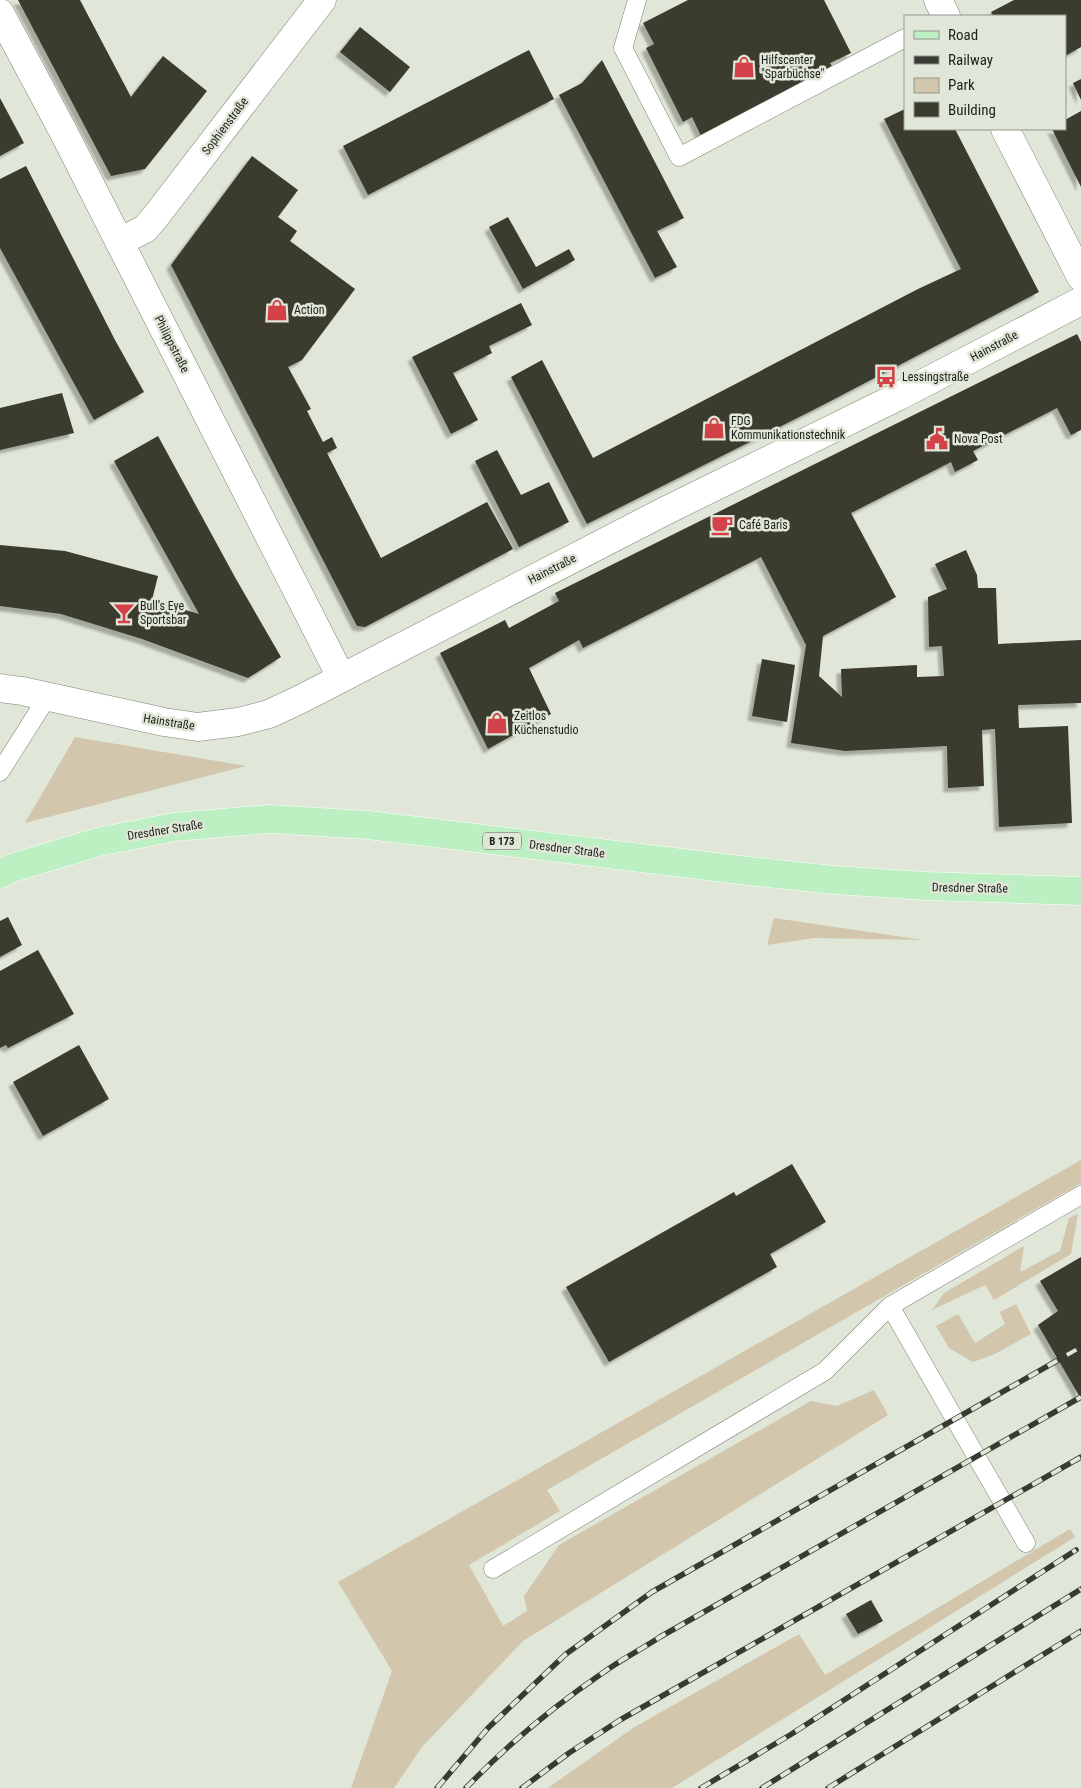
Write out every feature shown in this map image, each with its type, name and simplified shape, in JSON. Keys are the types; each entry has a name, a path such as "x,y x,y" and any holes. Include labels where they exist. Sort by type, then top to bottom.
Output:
{"main road":[{"name":"Dresdner Straße","path":"0,874 12,868 98,842 164,828 270,819 368,825 834,880 926,886 1081,890"}],"street":[{"name":"Sophienstraße","path":"120,242 145,229 156,216 322,0"},
{"name":"Philippstraße","path":"0,13 120,242 341,677"},
{"path":"1005,130 1081,277"},
{"name":"Hainstraße","path":"0,688 48,696 164,722 198,727 219,726 269,714 665,511 899,396 1081,301"}],"lane":[{"path":"637,0 623,48 679,157 904,39"},
{"path":"0,772 48,696"},
{"path":"493,1569 825,1372 890,1306 1081,1195"},
{"path":"890,1306 1026,1543"}],"green space":[{"path":"75,737 246,766 25,823"},
{"path":"774,918 923,940 814,938 767,945"},
{"path":"1081,1160 1081,1183 547,1490 560,1511 469,1565 503,1626 527,1611 524,1596 559,1545 811,1401 837,1406 874,1390 888,1415 523,1641 422,1747 394,1788 351,1788 392,1671 338,1582"},
{"path":"1078,1214 1071,1254 994,1300 985,1285 932,1310 944,1293 1024,1246 1020,1272 1060,1251 1069,1218"},
{"path":"1016,1304 1031,1334 993,1355 973,1362 949,1348 936,1326 958,1314 975,1343 1005,1324 1000,1312"},
{"path":"1070,1529 1075,1537 672,1788 548,1788 633,1728 799,1634 825,1675"}],"building":[{"path":"18,0 80,0 131,97 163,56 207,91 145,169 111,176"},
{"name":"Hilfscenter \"Sparbüchse\"","path":"688,0 824,0 851,53 830,63 835,71 702,138 692,117 683,122 646,48 654,44 643,23"},
{"path":"1014,0 1081,0 1081,47 1066,55 1066,15 992,15 991,12"},
{"path":"360,27 410,67 390,92 340,52"},
{"path":"529,50 554,99 368,195 343,146"},
{"path":"602,60 684,218 657,231 677,267 655,278 559,95 582,83"},
{"path":"1081,79 1081,100 1073,83"},
{"path":"0,98 24,143 0,156"},
{"path":"904,109 904,130 956,130 1039,292 821,406 587,524 511,377 542,360 593,458 918,289 961,269 884,119"},
{"path":"1081,111 1081,187 1052,130 1066,130 1066,119"},
{"path":"252,156 298,190 278,217 297,231 290,241 355,289 302,360 288,367 311,409 307,411 323,442 332,437 337,448 327,453 381,558 487,502 513,549 365,627 357,626 171,265"},
{"path":"26,166 115,340 144,392 94,420 0,248 0,179"},
{"path":"508,217 536,267 569,249 575,260 523,289 489,227"},
{"path":"521,303 532,325 489,346 492,353 453,373 478,420 451,434 412,357"},
{"path":"1077,334 1081,342 1081,430 1071,435 1057,408 973,451 978,460 955,472 951,462 851,513 896,597 823,636 819,676 842,697 841,669 917,665 917,677 944,676 942,646 929,647 928,597 947,589 935,564 966,550 977,575 978,588 996,588 998,644 1081,640 1081,703 1018,705 1019,728 1068,726 1072,823 999,827 995,729 982,730 984,786 948,788 947,746 845,751 791,743 806,645 761,557 583,648 579,640 529,668 551,714 488,749 440,653 505,620 509,628 559,601 555,593"},
{"path":"62,393 74,433 0,450 0,408"},
{"path":"158,436 281,657 248,678 142,639 61,614 0,606 0,545 65,551 158,576 152,600 199,614 114,461"},
{"path":"497,450 521,495 549,482 569,522 519,547 475,461"},
{"path":"762,659 795,665 787,722 752,716"},
{"path":"8,917 22,945 0,957 0,921"},
{"path":"38,950 74,1014 8,1048 6,1045 0,1048 0,971"},
{"path":"79,1045 109,1099 43,1136 13,1082"},
{"path":"792,1164 826,1222 770,1254 777,1267 609,1362 566,1287 734,1192 736,1196"},
{"path":"1081,1257 1081,1399 1038,1325 1058,1311 1040,1281"},
{"path":"871,1600 883,1621 858,1634 846,1614"}],"railway":[{"path":"437,1788 488,1728 566,1654 652,1592 1081,1347"},
{"path":"466,1788 532,1726 567,1698 618,1663 660,1637 1081,1397"},
{"path":"522,1788 569,1753 620,1720 1081,1457"},
{"path":"701,1788 790,1735 1076,1550"},
{"path":"762,1788 1081,1589"},
{"path":"828,1788 1081,1631"}],"place":[{"name":"Hilfscenter \"Sparbüchse\"","path":"744,67"},
{"name":"Action","path":"277,310"},
{"name":"Lessingstraße","path":"886,377"},
{"name":"FDG Kommunikationstechnik","path":"714,428"},
{"name":"Nova Post","path":"937,439"},
{"name":"Café Baris","path":"722,525"},
{"name":"Bull’s Eye Sportsbar","path":"124,613"},
{"name":"Zeitlos Küchenstudio","path":"497,723"}]}
